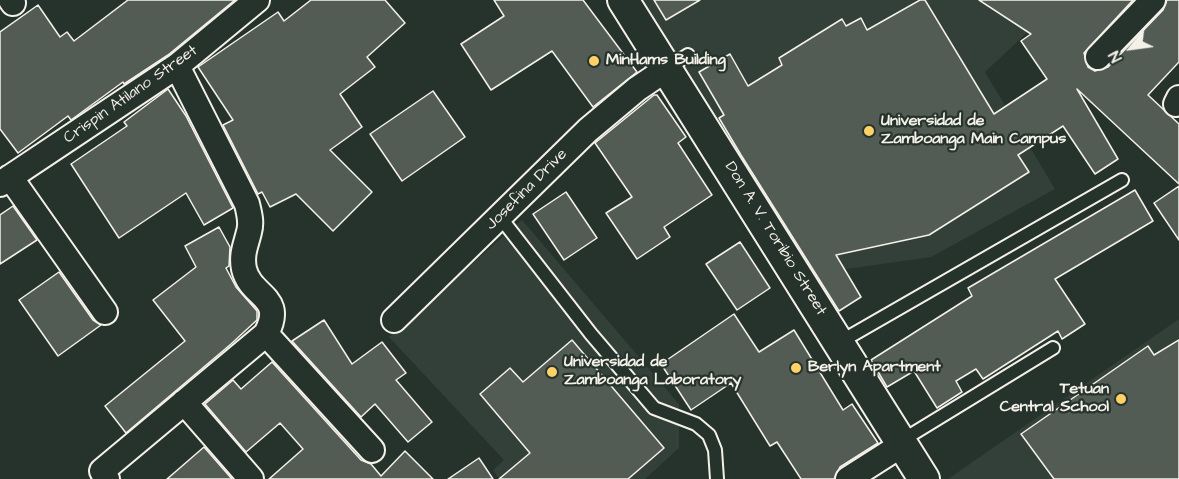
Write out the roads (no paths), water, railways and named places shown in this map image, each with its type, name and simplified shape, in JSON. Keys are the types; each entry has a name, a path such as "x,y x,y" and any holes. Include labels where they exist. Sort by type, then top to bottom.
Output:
{"street":[{"name":"Crispin Atilano Street","path":"5,181 177,66 257,0"},
{"name":"Don A. V. Toribio Street","path":"623,0 678,61 840,342 924,479"},
{"path":"1098,57 1153,0"},
{"name":"Josefina Drive","path":"394,320 588,130 637,89 678,61"},
{"path":"107,479 102,471 266,334 272,323 272,306 245,272 242,255 251,219 247,204 177,66"},
{"path":"5,181 105,312"},
{"path":"266,334 372,450"},
{"path":"184,402 251,479"},
{"path":"848,479 902,442"}],"lane":[{"path":"840,342 1122,180"},
{"path":"500,217 591,334 654,408 696,424 709,435 715,450 717,479"},
{"path":"902,442 1053,348"}],"place":[{"name":"MinHams Building","path":"594,61"},
{"name":"Universidad de Zamboanga Main Campus","path":"869,131"},
{"name":"Berlyn Apartment","path":"796,368"},
{"name":"Universidad de Zamboanga Laboratory","path":"552,372"},
{"name":"Tetuan Central School","path":"1121,399"}]}
